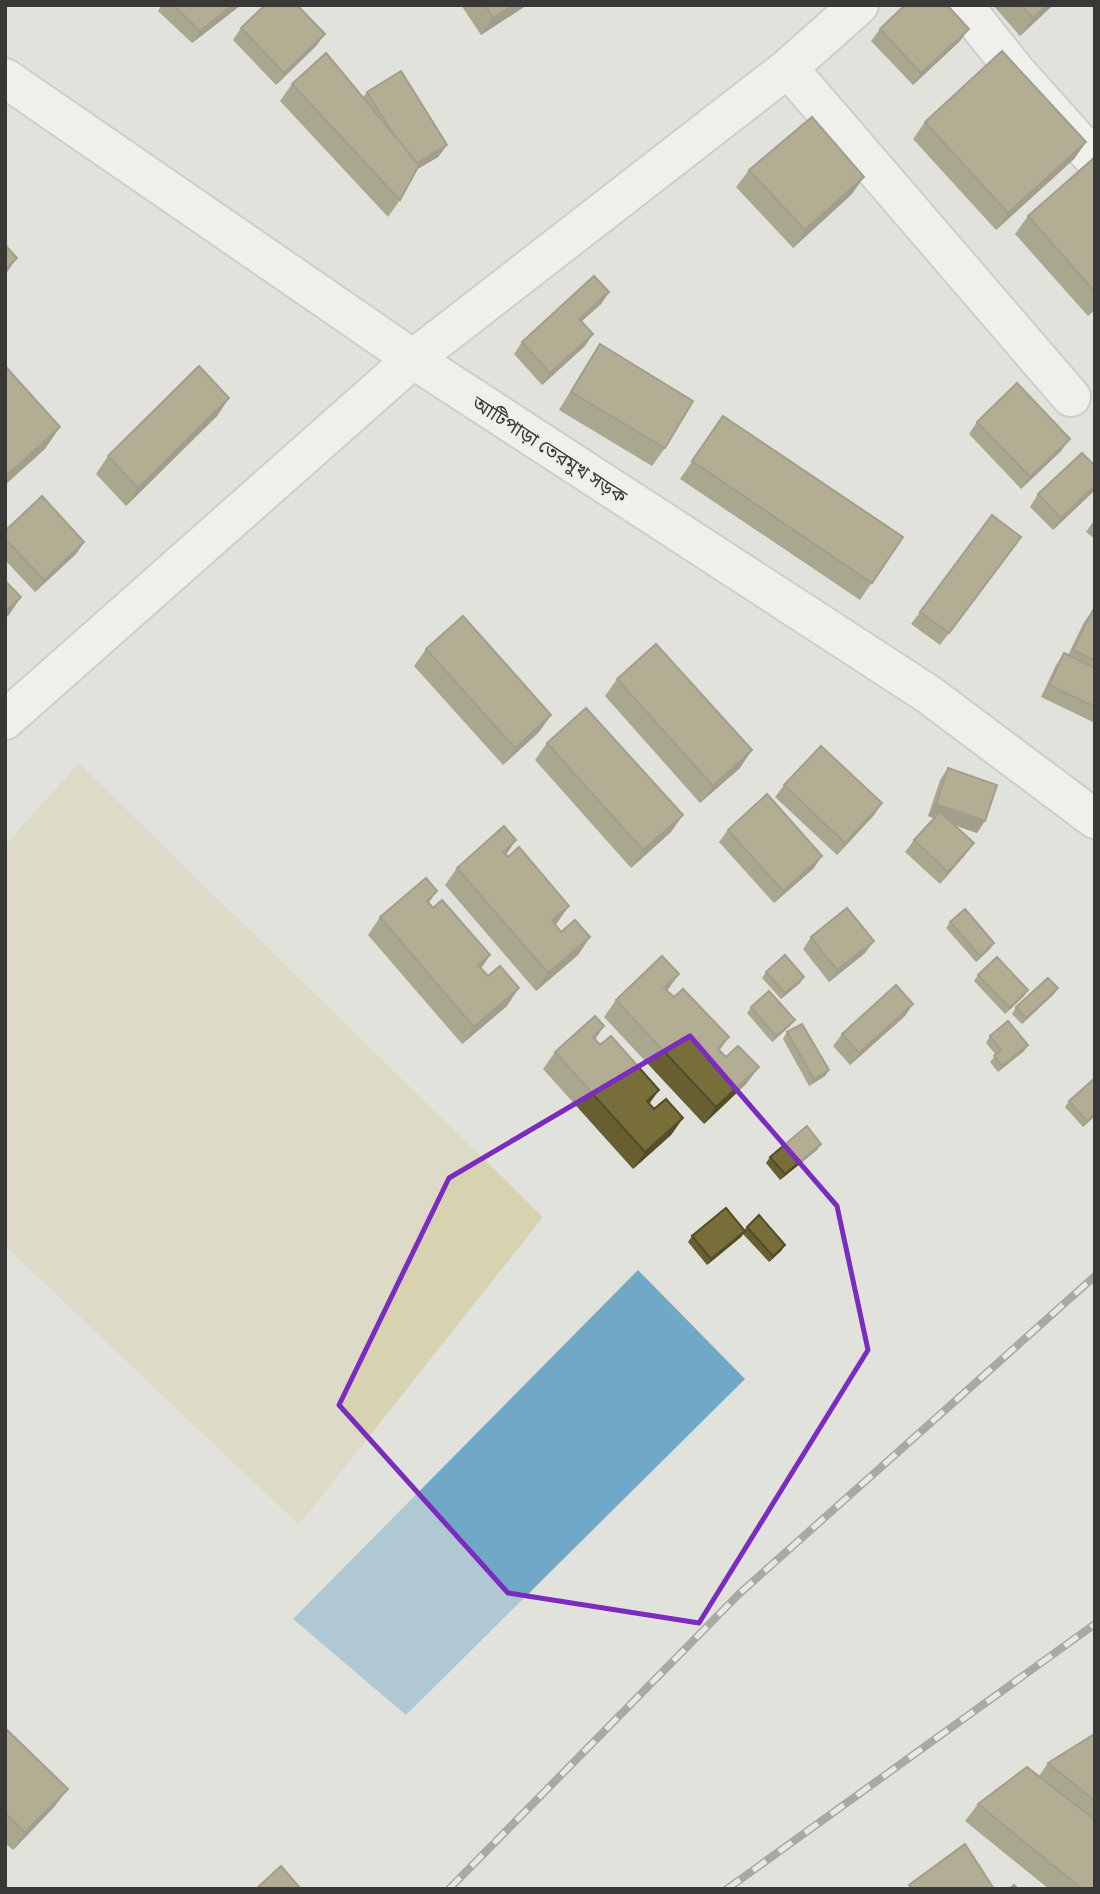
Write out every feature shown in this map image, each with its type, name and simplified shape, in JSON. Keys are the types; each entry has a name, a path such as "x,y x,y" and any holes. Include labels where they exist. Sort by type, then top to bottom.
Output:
{"street":[{"path":"5,720 413,359 788,68 859,5"},
{"path":"963,5 1018,74 1095,160"},
{"path":"788,68 1071,397"},
{"name":"আটিপাড়া তেরমুখ সড়ক","path":"5,78 413,359 928,694 1095,819"}],"highlighted area":[{"path":"690,1036 837,1206 868,1350 699,1623 508,1593 339,1405 449,1178"}],"shaded area":[{"path":"79,763 543,1217 299,1525 5,1246 5,845"}],"water":[{"path":"638,1270 745,1379 406,1715 293,1619"}],"building":[{"path":"173,5 233,5 200,31"},
{"path":"265,5 297,5 325,34 284,73 241,28"},
{"path":"485,5 513,5 493,18"},
{"path":"905,5 947,5 969,29 921,73 880,29"},
{"path":"1021,5 1047,5 1033,18"},
{"path":"1002,51 1086,142 1008,213 925,122"},
{"path":"326,53 419,165 400,200 292,84"},
{"path":"401,71 447,145 417,163 394,135 367,92"},
{"path":"812,117 864,177 805,230 749,170"},
{"path":"1095,157 1095,292 1028,216"},
{"path":"5,245 17,258 5,269"},
{"path":"594,276 609,292 579,319 593,334 550,373 522,342"},
{"path":"600,344 693,401 665,448 571,392"},
{"path":"5,366 60,427 5,477"},
{"path":"199,366 229,398 138,488 108,456"},
{"path":"1017,383 1070,439 1030,477 977,422"},
{"path":"723,416 903,537 872,583 692,461"},
{"path":"1082,453 1095,466 1095,486 1061,518 1038,494"},
{"path":"42,496 84,542 44,580 5,539 5,531"},
{"path":"992,515 1021,537 949,633 920,612"},
{"path":"5,581 21,597 5,612"},
{"path":"1093,610 1095,611 1095,661 1073,650"},
{"path":"463,616 551,715 515,748 426,649"},
{"path":"656,644 752,750 713,786 617,679"},
{"path":"1064,653 1095,668 1095,707 1049,685"},
{"path":"586,708 683,815 643,850 547,743"},
{"path":"821,746 882,803 845,843 784,785"},
{"path":"948,768 997,785 985,821 936,804"},
{"path":"767,794 822,856 783,891 728,830"},
{"path":"940,812 974,843 948,872 914,840"},
{"path":"504,826 516,840 503,852 508,857 519,847 569,906 552,920 561,932 575,920 590,937 548,973 457,868"},
{"path":"426,878 437,891 427,901 433,908 442,900 490,955 478,965 488,976 500,966 519,988 474,1027 380,917"},
{"path":"847,908 874,941 837,970 811,937"},
{"path":"965,909 994,943 980,956 950,922"},
{"path":"785,955 804,977 785,993 766,972"},
{"path":"662,956 679,974 664,988 674,997 683,989 729,1037 717,1048 726,1057 738,1046 759,1067 716,1107 616,1000"},
{"path":"997,957 1028,990 1010,1008 978,975"},
{"path":"1048,978 1058,988 1026,1018 1016,1007"},
{"path":"896,985 913,1004 859,1053 842,1034"},
{"path":"769,991 795,1020 776,1036 751,1007"},
{"path":"595,1016 604,1026 593,1037 600,1045 611,1036 659,1090 647,1101 654,1109 666,1099 683,1118 645,1152 555,1052"},
{"path":"1008,1021 1028,1045 1002,1066 994,1056 1001,1050 990,1036"},
{"path":"802,1024 829,1070 814,1079 787,1032"},
{"path":"1095,1078 1095,1114 1087,1121 1069,1101"},
{"path":"807,1126 821,1144 785,1174 770,1157"},
{"path":"726,1208 745,1231 711,1259 692,1236"},
{"path":"759,1215 785,1245 773,1256 747,1227"},
{"path":"5,1728 68,1789 25,1832 5,1813"},
{"path":"1095,1736 1095,1801 1048,1763"},
{"path":"1027,1767 1095,1820 1095,1889 1082,1889 978,1804"},
{"path":"965,1844 994,1889 912,1889 909,1885"},
{"path":"281,1866 301,1889 256,1889"}],"railway":[{"path":"449,1889 739,1594 1095,1276"},
{"path":"727,1889 1095,1624"}]}
